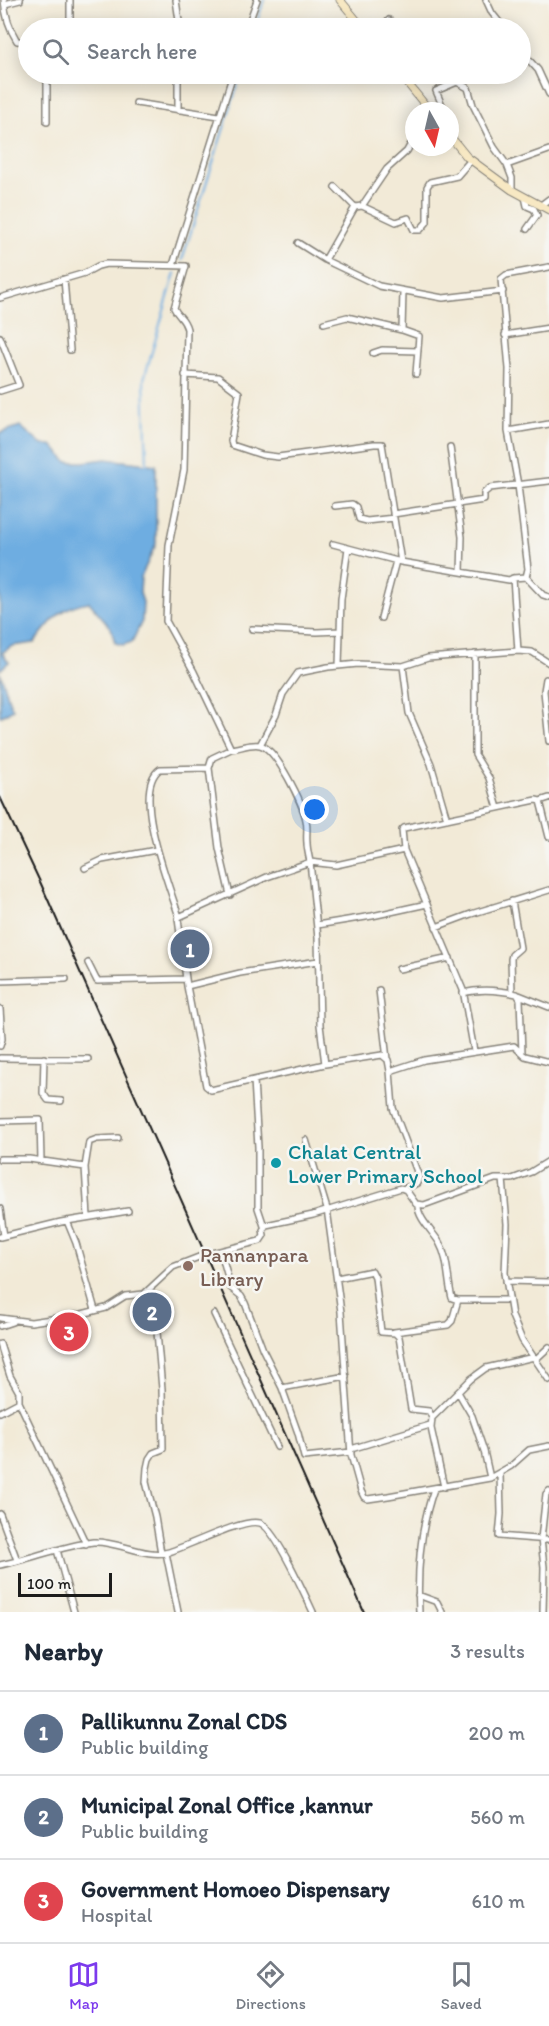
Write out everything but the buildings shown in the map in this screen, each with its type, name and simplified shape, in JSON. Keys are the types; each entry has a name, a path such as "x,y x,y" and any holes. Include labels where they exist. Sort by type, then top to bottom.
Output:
{"main road":[{"path":"340,0 355,18"},
{"path":"408,84 423,102"},
{"path":"459,146 471,160 512,190 549,210"}],"street":[{"path":"18,41 6,16 5,2 21,0"},
{"path":"70,0 70,18"},
{"path":"176,0 179,18"},
{"path":"486,0 496,18"},
{"path":"250,18 255,1"},
{"path":"531,63 549,94"},
{"path":"46,84 47,122"},
{"path":"178,84 178,110"},
{"path":"173,265 230,84"},
{"path":"441,102 436,91 452,84"},
{"path":"461,84 468,88 473,105 494,147 507,165 512,178 512,190"},
{"path":"136,103 219,116"},
{"path":"507,165 549,150"},
{"path":"363,206 387,169 405,152"},
{"path":"355,207 363,206 396,222 408,218 414,230 420,230 427,222 427,187 430,182 457,176 471,160"},
{"path":"335,188 355,207"},
{"path":"525,197 527,206 534,209 537,215 527,229"},
{"path":"541,205 549,199"},
{"path":"325,260 355,207"},
{"path":"298,243 325,260 380,286 442,298 502,291"},
{"path":"0,298 106,264 186,266 174,308 184,319 187,329 184,375 184,470 169,545 166,621 194,672 231,749"},
{"path":"526,577 528,569 518,484 508,431 509,369 501,279 503,276 549,267"},
{"path":"64,279 70,350"},
{"path":"402,330 403,291"},
{"path":"324,323 347,317 419,336 416,374"},
{"path":"505,335 549,328"},
{"path":"0,338 20,384 0,391"},
{"path":"373,353 382,350 418,351"},
{"path":"184,375 218,377 239,393 231,441 232,445 239,449 278,457 382,444 399,561 381,618"},
{"path":"508,431 549,424"},
{"path":"450,447 462,537 461,572"},
{"path":"335,506 352,504 356,507 359,519 367,521 442,506 484,501 484,493 490,488 549,481"},
{"path":"333,544 399,561 461,572 509,580 526,577"},
{"path":"339,666 341,599 348,548"},
{"path":"526,577 543,595 549,597"},
{"path":"513,578 518,651"},
{"path":"252,628 340,631"},
{"path":"260,745 276,715 283,694 298,673 358,664 403,666 428,658 518,651 532,652 549,663"},
{"path":"475,654 475,755 489,778 498,808"},
{"path":"403,666 409,712 431,764 447,819"},
{"path":"549,680 546,679 544,691 549,741"},
{"path":"230,895 219,848 209,768 212,758 231,749 260,745 267,749 281,765 303,809 308,831 307,844 317,925 320,1025 325,1064"},
{"path":"209,768 160,769 151,777 149,789 150,820 156,850 179,916 187,986 206,1086 211,1090 325,1064 382,1055 387,1059"},
{"path":"474,1052 463,993 404,850 402,830 549,798"},
{"path":"540,801 549,837"},
{"path":"85,868 102,860 156,850"},
{"path":"179,916 267,877 310,862 336,866 404,850"},
{"path":"436,927 549,890"},
{"path":"512,901 520,948 512,955 509,966 515,994 520,999 522,1053"},
{"path":"317,925 427,904"},
{"path":"399,969 450,958"},
{"path":"187,986 240,973 318,961"},
{"path":"88,963 97,981 186,979"},
{"path":"0,981 66,980"},
{"path":"264,1226 313,1215 327,1209 404,1189 417,1183 419,1177 393,1108 379,990"},
{"path":"463,993 473,990 494,990 515,994 549,1007"},
{"path":"0,1009 2,1039 0,1046"},
{"path":"390,1071 424,1060 514,1046 525,1056 549,1062"},
{"path":"0,1058 88,1059"},
{"path":"44,1058 43,1093 48,1100 61,1101"},
{"path":"144,1294 173,1268 204,1255 260,1241 264,1235 264,1226 258,1208 258,1147 254,1080"},
{"path":"0,1120 40,1120 41,1161"},
{"path":"88,1217 85,1167 89,1142 97,1139 118,1138"},
{"path":"306,1140 327,1209 337,1278 351,1450 364,1497 368,1499 490,1478 500,1474 529,1450 549,1446"},
{"path":"0,1159 41,1161 85,1167"},
{"path":"418,1205 495,1179 512,1179 531,1172 549,1161"},
{"path":"503,1179 507,1224 506,1281 512,1316 522,1340 549,1380"},
{"path":"404,1189 418,1205 418,1211 445,1255 452,1298 509,1300"},
{"path":"0,1209 2,1236 67,1221 128,1211"},
{"path":"67,1221 76,1243 95,1310"},
{"path":"222,1251 231,1288 241,1296 245,1303 263,1350 282,1388 298,1433 303,1457 351,1450 430,1425"},
{"path":"337,1278 372,1272 375,1277 381,1332 395,1333 399,1337 411,1409 429,1411 432,1418"},
{"path":"506,1281 549,1282"},
{"path":"0,1318 31,1322 106,1308 125,1296 144,1294 154,1298 162,1389 163,1449 153,1453 149,1459 146,1482 178,1612"},
{"path":"390,1333 448,1324 452,1322 458,1300"},
{"path":"214,1314 277,1447"},
{"path":"0,1326 19,1321"},
{"path":"0,1344 10,1376 19,1392 19,1402 86,1544"},
{"path":"444,1487 430,1425 432,1418 471,1379 486,1368 535,1358 549,1347"},
{"path":"282,1388 346,1376"},
{"path":"458,1392 472,1416 490,1478"},
{"path":"0,1412 19,1402"},
{"path":"500,1474 499,1536 549,1540"},
{"path":"419,1612 418,1565 429,1504 434,1489"},
{"path":"543,1612 547,1580 541,1539 546,1494 549,1491"},
{"path":"0,1514 17,1560"},
{"path":"0,1565 95,1542 163,1553 234,1527 257,1522 271,1532 313,1612"},
{"path":"57,1550 74,1612"},
{"path":"418,1595 437,1602 442,1612"}],"shaded area":[{"path":"75,1320 79,1340 63,1344 59,1323"}],"water":[{"path":"20,426 42,445 52,445 67,462 106,459 156,465 156,544 141,577 142,621 132,642 123,645 115,643 111,628 89,602 79,604 57,616 34,643 12,646 2,653 9,662 0,670 0,433"},
{"path":"0,673 13,709 2,716 0,716"}],"waterway":[{"path":"258,18 264,0"},
{"path":"182,260 238,84"},
{"path":"147,467 144,379 175,273"}],"railway":[{"path":"0,797 41,884 364,1612"}],"place":[{"name":"Pallikunnu Zonal CDS","path":"190,949"},
{"name":"Chalat Central Lower Primary School","path":"276,1163"},
{"name":"Pannanpara Library","path":"188,1266"},
{"name":"Municipal Zonal Office ,kannur","path":"152,1312"},
{"name":"Government Homoeo Dispensary","path":"69,1332"}]}
